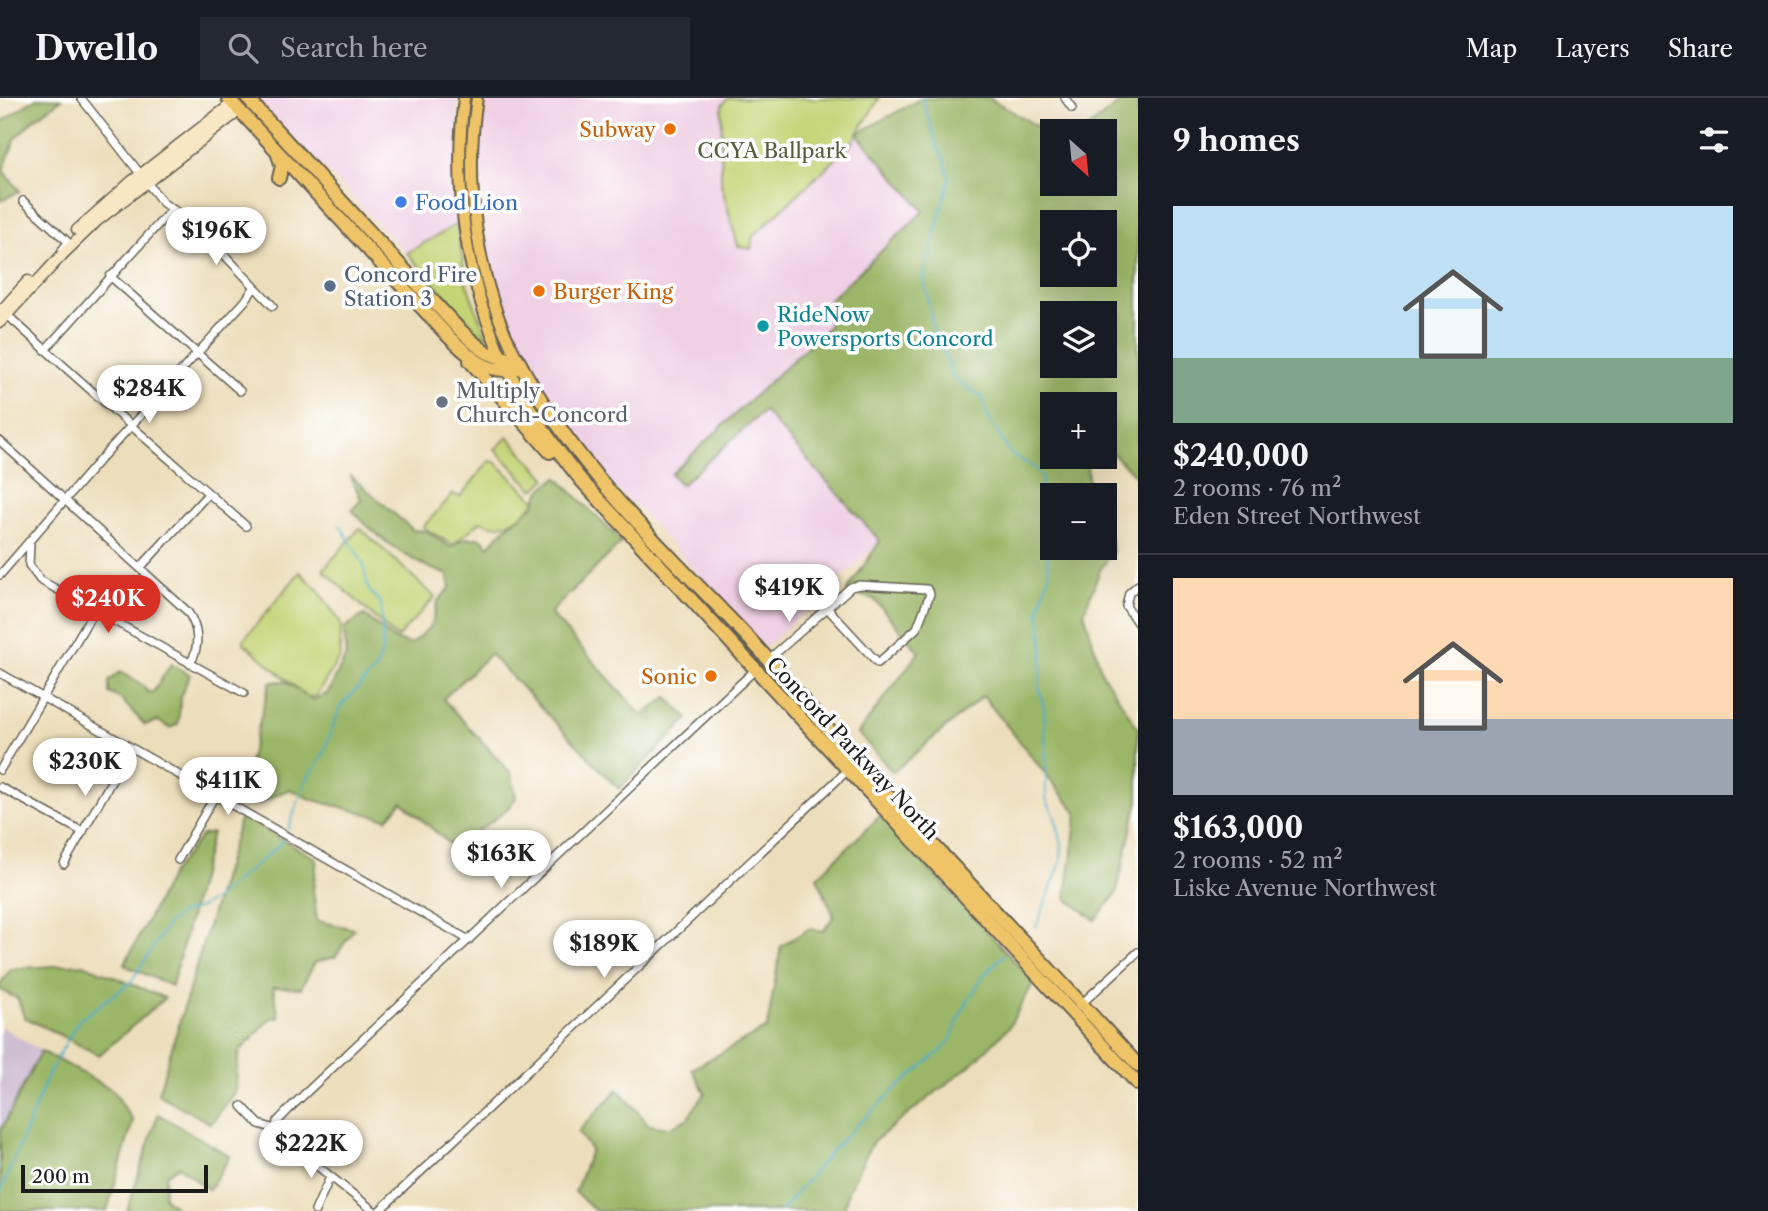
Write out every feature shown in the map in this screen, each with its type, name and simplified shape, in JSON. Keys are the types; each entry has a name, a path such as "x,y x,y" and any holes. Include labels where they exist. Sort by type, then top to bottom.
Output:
{"highway":[{"path":"242,101 272,146 303,179 471,341 506,365"},
{"path":"242,101 387,261 449,337 563,466 581,480"},
{"path":"449,337 474,360 497,370 519,362"},
{"name":"Concord Parkway North","path":"519,362 572,447 688,597 755,670 852,766 1077,1008 1138,1065"},
{"name":"Concord Parkway North","path":"506,365 539,425 581,480 768,660 852,766"},
{"path":"688,597 715,618 752,655 761,661 768,660"},
{"path":"755,670 764,670 796,703 809,709"},
{"name":"Concord Parkway North","path":"1077,1008 1138,1084"}],"main road":[{"path":"464,98 460,150 464,230 482,303 506,365"},
{"path":"477,98 472,159 481,251 497,310 519,362"},
{"path":"2,314 66,241 242,101"},
{"path":"2,314 144,177"}],"street":[{"path":"81,98 163,203 193,222 273,306"},
{"path":"1065,98 1072,108"},
{"path":"23,201 66,241 67,244 52,265"},
{"path":"45,350 172,209"},
{"path":"110,276 240,391"},
{"path":"0,575 25,552 31,540 64,500 196,352 230,318 254,288"},
{"path":"2,314 246,526"},
{"path":"0,441 193,618 197,647 190,664"},
{"path":"140,568 208,494"},
{"path":"25,552 29,565 40,580 244,693"},
{"path":"768,660 851,587 859,585 928,589 930,594 917,628 878,663 828,609"},
{"path":"1138,585 1129,593 1126,606 1138,624"},
{"path":"0,770 94,611"},
{"path":"755,670 282,1116 275,1129 276,1134 377,1211 852,766"},
{"path":"0,673 469,940"},
{"path":"65,864 131,747"},
{"path":"0,787 83,832"},
{"path":"178,860 216,794"},
{"path":"1077,1008 1138,952"},
{"path":"242,1105 259,1124 275,1129"},
{"path":"315,1211 330,1177"}],"shaded area":[{"path":"268,98 457,98 457,224 407,253 261,103"},
{"path":"486,98 728,98 722,105 753,236 851,145 857,134 925,211 830,299 829,326 671,474 682,485 764,410 880,542 765,648 637,507 608,483 583,453 518,344 495,290 488,254 480,153"},
{"path":"0,1026 41,1051 0,1132"}],"green space":[{"path":"36,98 62,99 32,121 15,139 3,171 20,191 0,201 0,123"},
{"name":"CCYA Ballpark","path":"728,98 879,98 851,145 753,236 751,249 738,246 721,184 722,105"},
{"path":"922,98 989,98 1040,128 1040,196 1117,196 1117,119 1099,119 1126,98 1138,98 1138,478 1117,458 1117,392 1040,392 1040,469 1087,469 1088,483 1040,483 1040,560 1107,560 1100,570 1084,612 1102,673 1138,728 1138,801 1116,894 1095,920 1066,898 1077,813 983,696 893,772 858,733 919,652 874,599 846,592 880,541 764,411 681,485 671,474 829,326 830,299 924,211 857,134"},
{"path":"457,224 466,282 489,344 407,253"},
{"path":"508,437 547,479 534,490 495,449"},
{"path":"489,461 495,462 536,501 511,522 496,525 481,521 453,545 423,527 453,494 460,497"},
{"path":"350,475 413,530 427,531 450,547 466,538 481,538 489,546 503,530 533,506 541,490 557,477 622,542 550,613 642,716 667,697 688,719 619,789 490,654 443,699 511,773 516,798 506,810 455,849 402,802 387,819 313,800 289,789 256,805 240,797 270,682 285,681 313,700 328,693 346,656 344,628 364,615 395,640 411,644 431,626 438,601 450,588 448,575 421,564 396,549 352,510 361,499"},
{"path":"360,528 435,597 397,638 323,570"},
{"path":"300,572 318,590 341,623 340,657 316,696 307,697 244,643 244,639"},
{"path":"171,664 190,675 181,695 178,724 170,728 158,721 145,725 121,699 109,693 109,681 120,672 141,684 148,692 153,692"},
{"path":"241,816 317,859 313,890 317,921 354,929 335,957 315,962 301,988 273,987 279,1018 271,1018 239,1052 235,1092 211,1124 158,1094"},
{"path":"880,816 1034,982 1009,1027 974,1062 872,1143 848,1191 844,1211 595,1211 575,1192 591,1150 578,1132 618,1089 649,1125 668,1128 687,1119 705,1093 692,1069 767,1028 781,946 810,928 823,931 834,916 817,877"},
{"path":"212,833 172,986 124,965 172,873 202,835"},
{"path":"83,964 165,998 99,1055 24,1017 18,999 0,990 0,984 11,969"},
{"path":"41,1051 113,1090 133,1121 107,1211 0,1211 0,1132"},
{"path":"158,1114 230,1156 209,1190 179,1166 166,1175 164,1197 180,1211 127,1211"}],"waterway":[{"path":"922,98 938,148 945,160 949,180 924,277 935,340 947,359 953,378 982,397 988,417 1011,454 1035,468 1042,478 1040,498 1049,574 1039,610 1043,647 1039,688 1044,708 1046,799 1055,817 1062,843 1061,862 1036,927"},
{"path":"288,830 305,782 323,755 340,707 376,669 383,649 381,603 368,589 363,563 340,525"},
{"path":"0,1193 49,1073 78,1021 131,982 168,924 180,914 215,899 283,839"},
{"path":"781,1211 835,1147 893,1091 943,1049 951,1039 961,1013 983,976 1004,955"}],"place":[{"name":"Subway","path":"670,129"},
{"name":"Food Lion","path":"401,202"},
{"name":"Concord Fire Station 3","path":"330,286"},
{"name":"Burger King","path":"539,291"},
{"name":"RideNow Powersports Concord","path":"763,326"},
{"name":"Multiply Church-Concord","path":"442,402"},
{"name":"Sonic","path":"711,676"}]}
